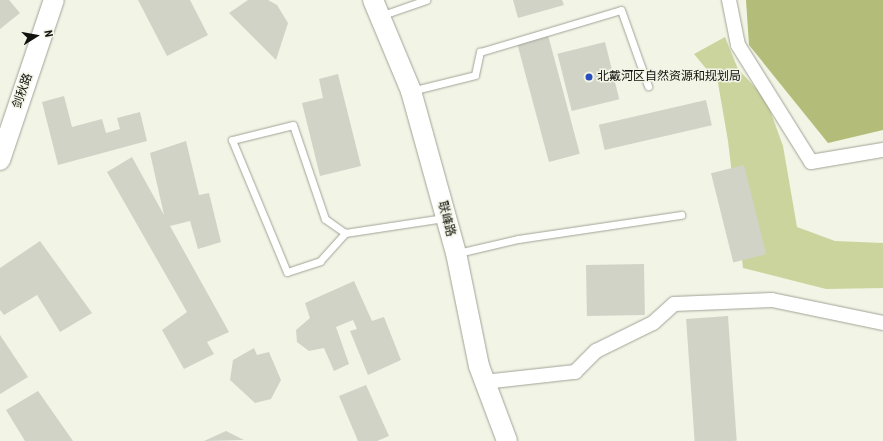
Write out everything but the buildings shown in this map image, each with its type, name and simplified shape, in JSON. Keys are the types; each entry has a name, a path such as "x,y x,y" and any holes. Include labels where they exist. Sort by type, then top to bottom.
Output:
{"main road":[{"name":"剑秋路","path":"0,160 54,0"},
{"name":"联峰路","path":"376,8 411,91 456,253 484,382 507,441"}],"street":[{"path":"729,0 738,45 811,162 883,150"},
{"path":"484,382 575,372 596,351 653,323 674,304 772,300 883,323"}],"lane":[{"path":"376,8 426,0"},
{"path":"411,91 475,75 480,52 621,10 648,86"},
{"path":"345,233 325,219 292,125 232,140 287,272 320,261 345,233 446,218"},
{"path":"456,253 518,240 681,215"}],"shaded area":[{"path":"746,0 883,0 883,130 828,143 749,45"},
{"path":"725,37 738,69 766,99 783,146 797,227 835,241 883,243 883,288 826,289 743,268 728,141 718,83 694,54"}],"place":[{"name":"北戴河区自然资源和规划局","path":"589,77"}]}
